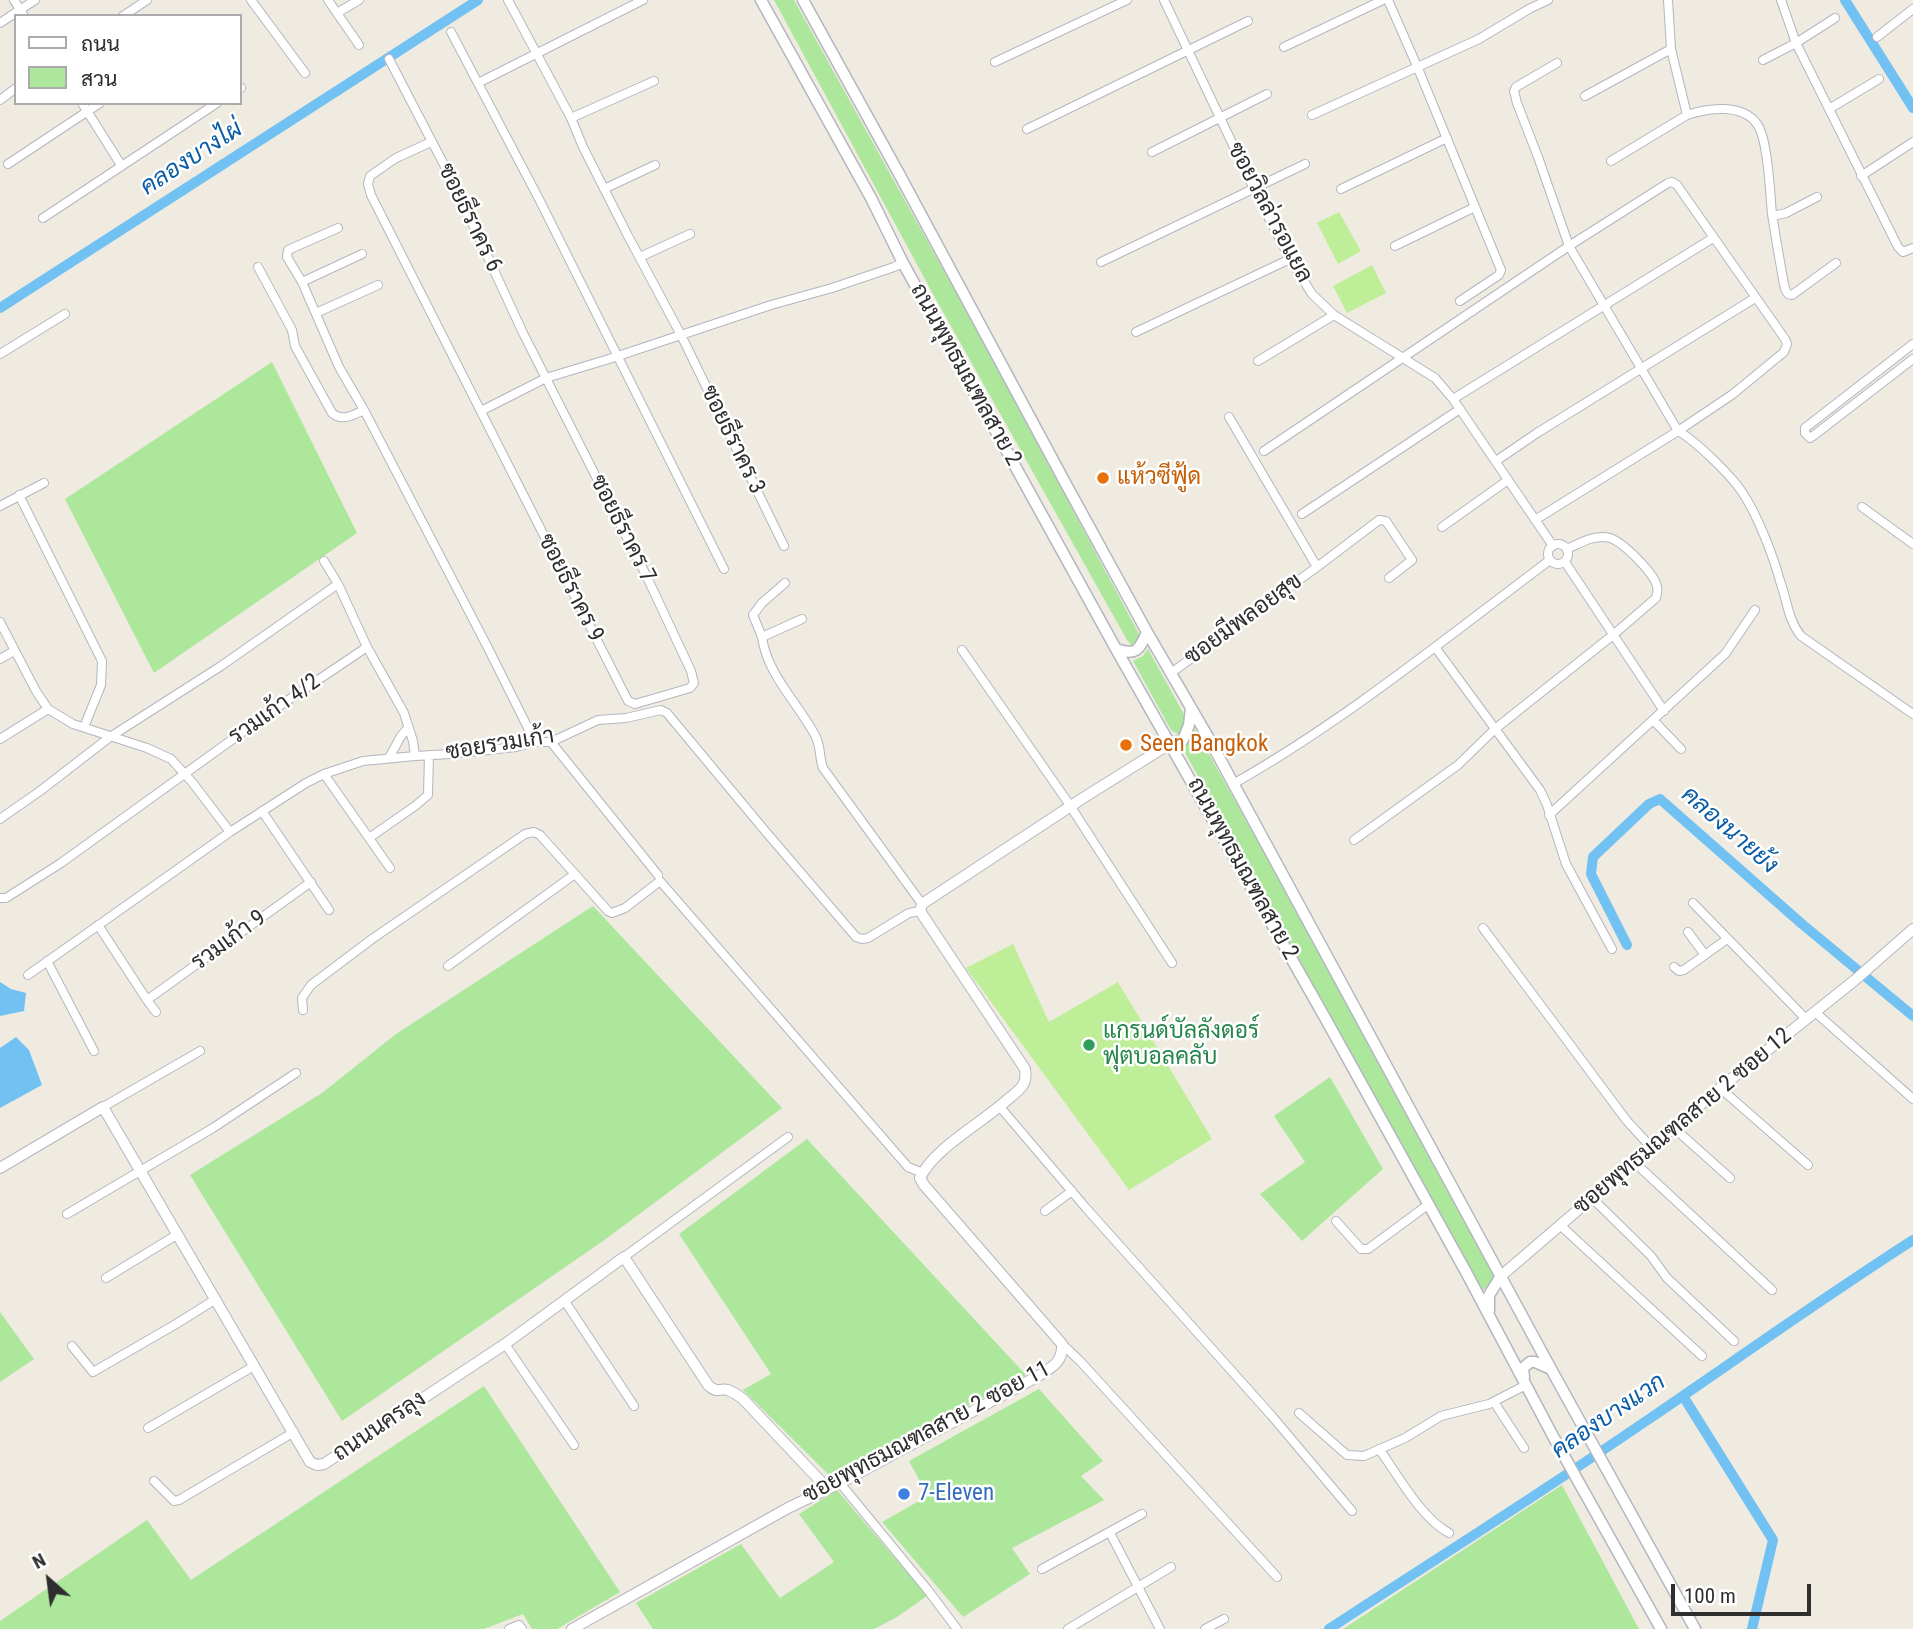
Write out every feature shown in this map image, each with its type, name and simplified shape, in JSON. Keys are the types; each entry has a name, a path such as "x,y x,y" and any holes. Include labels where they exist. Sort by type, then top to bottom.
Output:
{"main road":[{"name":"ถนนพุทธมณฑลสาย 2","path":"761,0 1116,649 1429,1205 1661,1629"},
{"name":"ถนนพุทธมณฑลสาย 2","path":"803,0 1551,1369 1696,1629"},
{"path":"1116,649 1135,651 1147,632"},
{"path":"1171,743 1183,740 1189,725 1191,708"},
{"path":"1489,1314 1489,1295 1501,1276"},
{"path":"1525,1383 1523,1368 1530,1362 1551,1369"}],"street":[{"path":"14,0 22,13 35,0"},
{"path":"126,14 147,0"},
{"path":"251,0 305,73"},
{"path":"328,0 359,45"},
{"path":"337,13 359,0"},
{"name":"ซอยธีราคร 3","path":"508,0 681,335 784,546"},
{"path":"478,83 643,0"},
{"path":"995,62 1127,0"},
{"name":"ซอยวิลล่ารอแยล","path":"1164,0 1254,189 1290,259 1312,294 1334,315 1435,378 1453,399 1553,546"},
{"path":"1284,47 1386,0 1418,66 1501,272 1460,301"},
{"path":"1312,115 1479,39 1548,0"},
{"path":"1668,0 1671,49 1687,115"},
{"path":"1781,0 1796,43 1898,247 1903,252 1913,248"},
{"path":"1877,37 1913,9"},
{"path":"1763,60 1835,18"},
{"path":"1027,129 1248,20"},
{"path":"452,32 539,199 724,569"},
{"path":"1585,96 1671,49"},
{"name":"ซอยธีราคร 6","path":"388,59 455,186 546,378"},
{"path":"1557,63 1516,87 1514,91 1569,246 1678,431 1691,439 1745,496 1780,580 1795,629 1801,636 1913,714"},
{"path":"1829,109 1879,79"},
{"path":"571,118 654,81"},
{"path":"1152,152 1267,94"},
{"path":"43,218 214,105"},
{"path":"8,164 85,107 121,165"},
{"path":"1611,161 1687,115 1699,111 1737,111 1758,125 1763,138 1773,216 1788,294 1792,295 1836,263"},
{"path":"1341,189 1447,138"},
{"path":"431,142 396,158 370,176 368,184 371,195 481,411 546,378 903,263"},
{"path":"1861,176 1913,142"},
{"path":"1101,262 1305,164"},
{"path":"604,189 655,165"},
{"path":"1264,451 1569,246 1672,182 1677,185 1785,340 1787,344 1784,352 1733,394 1535,520"},
{"path":"1773,216 1786,213 1817,197"},
{"path":"1395,246 1475,207"},
{"path":"338,228 287,250 287,257 302,282 339,367 365,410 535,742"},
{"path":"640,257 690,234"},
{"path":"1453,399 1713,237"},
{"path":"302,282 362,254"},
{"path":"1136,332 1290,259"},
{"path":"258,267 292,330 295,346 333,415 345,417 365,410"},
{"path":"316,313 378,285"},
{"path":"1496,461 1755,298"},
{"path":"0,354 65,314"},
{"path":"1258,361 1334,315"},
{"path":"1912,347 1805,428 1805,433 1810,438 1913,359"},
{"name":"ซอยธีราคร 7","path":"546,378 646,575 691,671 694,683"},
{"path":"1835,405 1842,414"},
{"path":"1302,514 1460,409"},
{"name":"ซอยธีราคร 9","path":"481,411 628,701 635,704 690,688 694,683"},
{"name":"ซอยมีพลอยสุข","path":"1229,417 1317,568"},
{"path":"1442,527 1508,480"},
{"path":"0,506 44,483"},
{"path":"19,495 102,662 101,685 83,727"},
{"path":"1862,507 1913,544"},
{"name":"ซอยมีพลอยสุข","path":"1171,673 1317,568 1376,521 1386,521 1412,560 1389,578"},
{"path":"1354,840 1458,765 1495,729 1656,598 1658,590 1651,575 1631,554 1610,538 1584,540 1567,550"},
{"path":"1559,544 1567,550 1568,557 1565,562 1556,564 1550,561 1549,551 1553,546 1559,544"},
{"path":"324,561 404,713 415,755"},
{"path":"1233,784 1305,741 1550,561"},
{"path":"1565,562 1664,711"},
{"path":"303,1010 302,998 311,985 372,939 525,834 534,831 612,913 625,908 660,881 908,1167 923,1173 940,1153 1000,1107 1023,1084 1025,1069 921,908 822,768 821,750 816,738 767,656 753,615 785,583"},
{"path":"0,819 110,737 221,666 338,584"},
{"path":"1549,815 1725,654 1755,610"},
{"path":"762,637 802,619"},
{"path":"0,622 48,709 73,724 166,756 185,774 230,832"},
{"name":"รวมเก้า 4/2","path":"0,898 6,898 61,863 269,713 367,647"},
{"path":"1435,647 1540,790 1566,864 1612,949"},
{"path":"962,650 1070,806 1172,962"},
{"path":"0,659 14,651"},
{"path":"0,739 48,709"},
{"name":"ซอยรวมเก้า","path":"28,975 230,832 324,774 363,761 551,742 598,720 626,718 661,710 667,713 856,937 867,939 921,908"},
{"path":"1654,720 1681,750"},
{"path":"389,758 408,729"},
{"path":"551,742 658,875"},
{"path":"921,908 1070,806 1171,743"},
{"path":"369,838 428,795 429,755"},
{"path":"324,774 390,869"},
{"path":"262,811 329,909"},
{"path":"448,966 575,874"},
{"name":"รวมเก้า 9","path":"147,1000 311,882"},
{"path":"1693,903 1806,1019"},
{"path":"98,925 156,1012"},
{"path":"1483,928 1627,1121 1651,1147"},
{"name":"ซอยพุทธมณฑลสาย 2 ซอย 12","path":"1501,1276 1720,1088 1855,980 1913,929"},
{"path":"1688,932 1705,955"},
{"path":"1674,967 1679,971 1684,970 1727,939"},
{"path":"47,961 94,1051"},
{"path":"1815,1012 1913,1099"},
{"path":"0,1168 200,1051"},
{"path":"67,1214 214,1128 296,1073"},
{"path":"1720,1088 1808,1165"},
{"name":"ถนนนครลุง","path":"103,1107 310,1462 317,1465 324,1464 505,1344 624,1257"},
{"path":"1000,1107 1352,1511"},
{"path":"1674,1128 1730,1178"},
{"path":"788,1136 624,1257 708,1385 714,1390 729,1391 743,1399 828,1489"},
{"path":"1634,1162 1772,1290"},
{"name":"ซอยพุทธมณฑลสาย 2 ซอย 11","path":"572,1629 788,1508 840,1483 1041,1375 1058,1363 1063,1353 1062,1344 924,1185 920,1178 923,1173"},
{"path":"1045,1210 1072,1191"},
{"path":"1592,1198 1651,1256 1667,1278 1734,1341"},
{"path":"1336,1221 1361,1249 1368,1249 1429,1205"},
{"path":"1560,1226 1702,1356"},
{"path":"106,1278 178,1234"},
{"path":"72,1346 93,1372 216,1299"},
{"path":"564,1300 634,1406"},
{"path":"505,1344 574,1445"},
{"path":"1062,1344 1277,1577"},
{"path":"148,1428 254,1366"},
{"path":"1299,1413 1347,1455 1364,1456 1405,1438 1441,1416 1494,1402 1525,1383"},
{"path":"1494,1402 1524,1448"},
{"path":"154,1482 174,1501 179,1500 294,1432"},
{"path":"1379,1449 1425,1513 1438,1527 1450,1532"},
{"path":"840,1483 928,1589 957,1629"},
{"path":"1042,1569 1142,1514"},
{"path":"1110,1533 1160,1629"},
{"path":"1068,1629 1171,1567"},
{"path":"1205,1629 1224,1619"},
{"path":"509,1629 519,1625 522,1629"}],"green space":[{"path":"774,0 794,0 972,322 1138,632 1140,639 1133,647 933,294"},
{"path":"1339,212 1361,251 1338,264 1317,223"},
{"path":"1372,265 1386,293 1347,313 1333,286"},
{"path":"272,362 357,533 154,673 65,499"},
{"path":"1148,649 1186,718 1183,732 1178,734 1171,730 1133,661 1143,656"},
{"path":"1195,729 1354,1014 1494,1275 1482,1291 1183,749"},
{"path":"593,906 782,1108 603,1241 342,1421 190,1175 322,1093 396,1034"},
{"name":"แกรนด์บัลลังดอร์ ฟุตบอลคลับ","path":"1013,944 1049,1022 1118,982 1212,1139 1129,1190 966,968"},
{"path":"1330,1077 1383,1169 1302,1241 1260,1194 1305,1162 1274,1116"},
{"path":"807,1139 1026,1375 832,1478 743,1390 771,1374 679,1234"},
{"path":"0,1312 34,1359 0,1382"},
{"path":"484,1386 620,1592 557,1629 532,1629 523,1614 484,1629 0,1629 0,1621 147,1520 191,1580"},
{"path":"1039,1389 1103,1461 1081,1476 1104,1500 1012,1548 1030,1574 963,1617 882,1522 928,1496 909,1461"},
{"path":"1562,1485 1639,1629 1343,1629"},
{"path":"837,1490 927,1596 874,1629 653,1629 636,1603 741,1544 780,1598 834,1562 799,1514"}],"water":[{"path":"0,982 11,989 26,993 24,1011 0,1016"},
{"path":"16,1037 29,1050 42,1085 0,1108 0,1048"}],"waterway":[{"name":"คลองบางไผ่","path":"0,308 478,0"},
{"path":"1845,0 1913,108"},
{"name":"คลองนายย้ง","path":"1627,945 1591,874 1593,857 1649,804 1660,799 1802,924 1913,1016"},
{"name":"คลองบางแวก","path":"1329,1629 1570,1472 1913,1240"},
{"path":"1683,1396 1773,1540 1752,1629"}],"place":[{"name":"แห้วซีฟู้ด","path":"1103,478"},
{"name":"Seen Bangkok","path":"1126,745"},
{"name":"แกรนด์บัลลังดอร์ ฟุตบอลคลับ","path":"1089,1045"},
{"name":"7-Eleven","path":"904,1494"}]}
